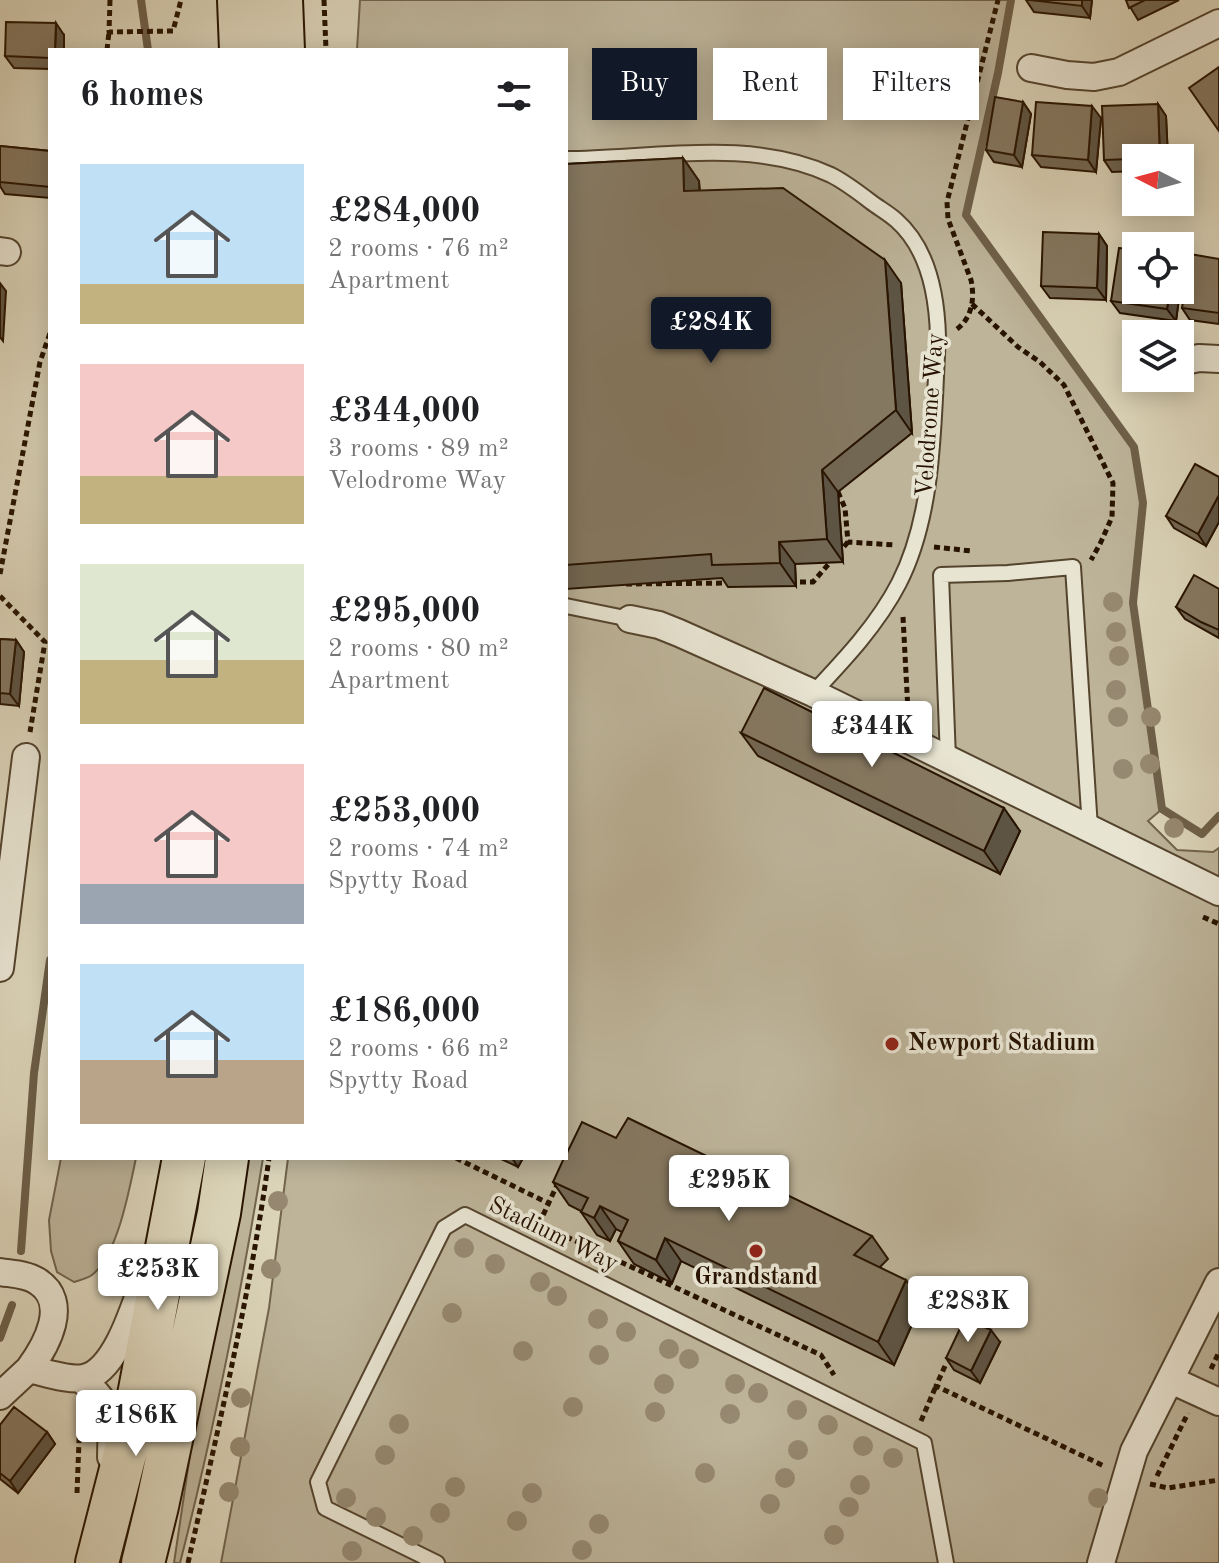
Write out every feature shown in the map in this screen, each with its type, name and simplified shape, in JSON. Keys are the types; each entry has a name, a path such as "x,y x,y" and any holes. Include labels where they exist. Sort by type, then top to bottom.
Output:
{"main road":[{"path":"239,0 241,48"},
{"path":"281,0 283,48"},
{"path":"143,1563 219,1213 227,1160"},
{"path":"95,1563 136,1411 182,1174"}],"street":[{"path":"1031,68 1094,77 1119,72 1219,23"},
{"path":"1194,359 1219,359"},
{"path":"630,619 679,633 813,693 1219,892"},
{"path":"0,968 26,757"},
{"path":"29,1369 81,1379 96,1374 103,1367 120,1340 182,1174"},
{"path":"0,1272 24,1275 39,1282 49,1294 55,1311 51,1331 41,1352 29,1369 0,1396"},
{"path":"1101,1563 1134,1451 1219,1282"},
{"path":"81,1379 103,1399 112,1428 95,1563"},
{"path":"1171,1380 1219,1402"}],"lane":[{"name":"Velodrome Way","path":"568,159 609,159 653,154 742,154 775,157 807,166 832,176 897,221 926,264 937,316 938,337 929,472 915,546 899,583 876,621 813,693"},
{"path":"948,759 941,575 1073,567 1090,828"},
{"path":"568,606 630,619"},
{"name":"Stadium Way","path":"437,1563 325,1508 318,1482 444,1228 465,1215 914,1438"},
{"path":"914,1438 924,1443 946,1563"}],"path":[{"path":"107,48 110,0"},
{"path":"109,32 173,31 181,0"},
{"path":"324,0 326,48"},
{"path":"938,337 965,323 971,304 972,286 948,219 947,202 998,0"},
{"path":"971,304 1064,385 1113,483 1112,517 1100,544 1089,563 1073,567"},
{"path":"0,574 40,362 48,339"},
{"path":"781,582 813,582 848,542 845,508 838,492"},
{"path":"848,542 915,546"},
{"path":"623,584 734,583"},
{"path":"0,596 45,642 26,757"},
{"path":"902,609 908,713"},
{"path":"188,1563 234,1359 269,1160"},
{"path":"460,1160 548,1203"},
{"path":"557,1185 539,1224 821,1355 838,1381"},
{"path":"914,1438 945,1366"},
{"path":"936,1386 1116,1472"},
{"path":"1192,1405 1152,1484 1168,1488 1219,1480"}],"shaded area":[{"path":"360,0 1011,0 966,215 1134,447 1143,503 1133,603 1162,809 1148,821 1177,850 1213,852 1219,848 1219,1563 221,1563 269,1308 288,1160 568,1160 568,48 357,48"},
{"path":"61,1160 136,1160 116,1237 92,1275 74,1282 57,1272 51,1251 49,1220"},
{"path":"239,1160 263,1160 215,1412 180,1563 174,1563"}],"building":[{"path":"1030,0 1082,0 1082,6"},
{"path":"1126,0 1145,0 1129,8"},
{"path":"6,22 56,23 55,48 48,48 48,58 5,56"},
{"path":"1219,67 1219,131 1189,88"},
{"path":"995,97 1023,102 1014,155 986,150"},
{"path":"1036,102 1092,106 1088,160 1032,155"},
{"path":"1158,104 1159,144 1122,144 1122,159 1104,160 1102,106"},
{"path":"0,146 48,151 48,187 0,182"},
{"path":"683,158 684,191 783,188 885,260 896,410 822,470 827,539 779,542 780,563 712,565 711,554 568,565 568,164"},
{"path":"1043,232 1099,234 1097,288 1041,286"},
{"path":"1119,248 1122,248 1122,303 1111,301"},
{"path":"1194,255 1219,259 1219,313 1182,308 1183,304 1194,304"},
{"path":"1132,304 1168,304 1167,309"},
{"path":"1195,464 1219,477 1219,495 1198,534 1166,516"},
{"path":"1194,575 1219,589 1219,630 1176,607"},
{"path":"0,639 16,640 10,694 0,693"},
{"path":"764,688 1004,808 984,851 741,733"},
{"name":"Grandstand","path":"628,1118 872,1236 854,1255 906,1280 878,1342 665,1238 656,1260 618,1241 628,1220 600,1206 594,1218 581,1212 588,1198 553,1182 563,1160 568,1160 568,1151 582,1122 616,1138"},
{"path":"965,1318 991,1330 971,1371 946,1358"},
{"path":"14,1407 47,1432 10,1481 0,1473 0,1425"}],"waterway":[{"path":"141,0 148,48"},
{"path":"1011,0 966,215 1134,447 1143,503 1133,603 1162,809 1202,834 1219,816"},
{"path":"21,1251 34,1073 48,974"},
{"path":"0,1338 12,1305"}],"place":[{"name":"Newport Stadium","path":"892,1044"},
{"name":"Grandstand","path":"756,1251"}]}
